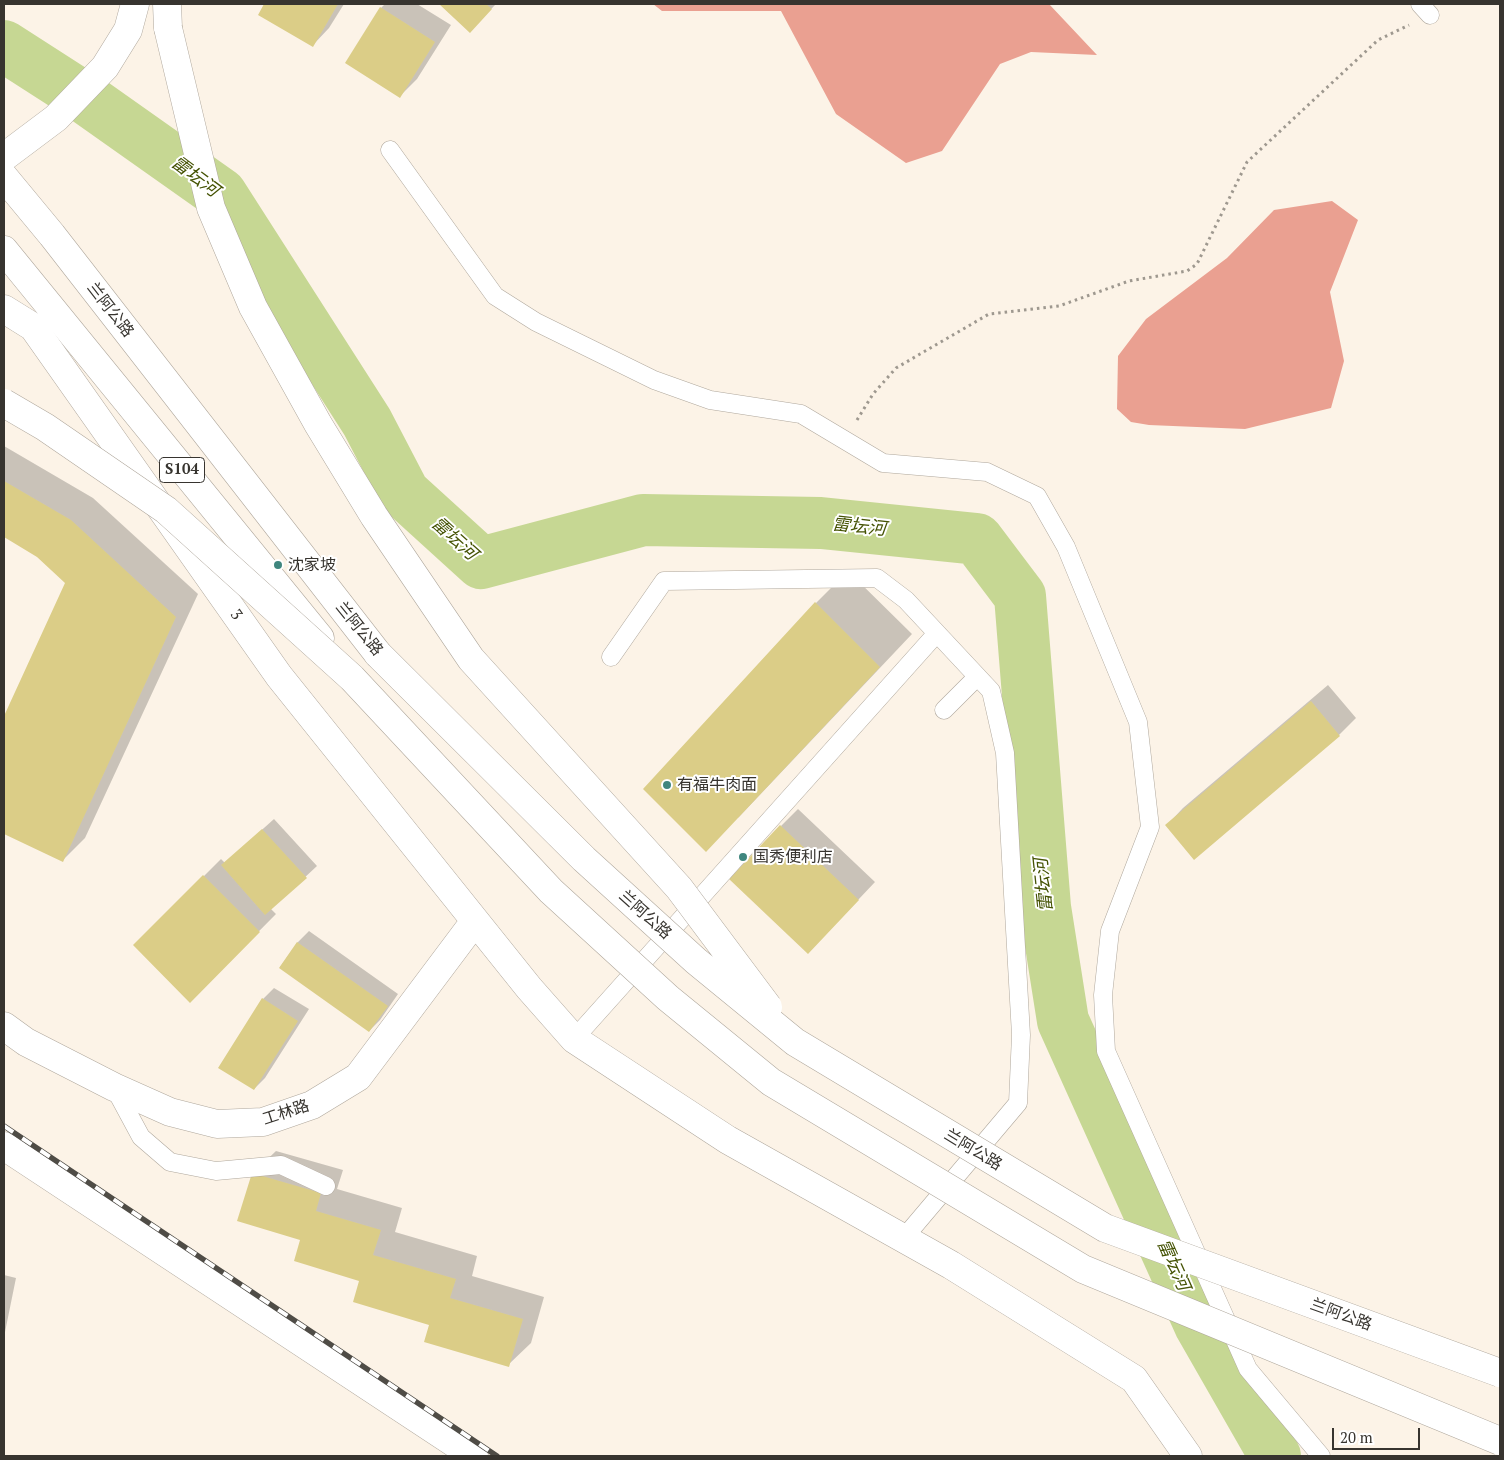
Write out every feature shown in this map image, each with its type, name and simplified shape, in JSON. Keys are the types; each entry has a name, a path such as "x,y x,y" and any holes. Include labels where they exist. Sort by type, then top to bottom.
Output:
{"main road":[{"path":"4,156 56,118 105,67 128,30 135,4"},
{"path":"168,16 215,218 253,307 318,424 374,516 471,659 679,888 794,1042"},
{"name":"兰阿公路","path":"4,178 58,243 378,654 584,859 696,961 794,1042 1104,1228 1500,1373"},
{"name":"S104","path":"4,250 352,678"},
{"name":"3","path":"4,309 33,328 279,676 475,920 574,1039 728,1140 951,1265 1134,1379 1188,1456"},
{"path":"4,402 45,426 166,510 352,678 551,891 668,998 771,1082 1083,1269 1500,1441"},
{"name":"工林路","path":"4,1026 26,1042 114,1087 170,1112 217,1124 263,1122 312,1105 358,1077 475,920"},
{"path":"4,1146 474,1456"}],"lane":[{"path":"390,150 495,296 536,322 654,380 710,400 801,414 883,462 987,472 1037,496 1066,546 1138,722 1150,827 1110,931 1103,995 1106,1051 1248,1369 1321,1456"},
{"path":"611,657 664,582 877,578 906,600 990,691 1005,752 1021,1035 1018,1103 903,1239"},
{"path":"574,1039 937,633"},
{"path":"944,710 977,677"},
{"path":"114,1087 142,1137 170,1162 216,1171 281,1165 326,1186"}],"path":[{"path":"845,440 873,394 896,368 989,314 1059,306 1128,280 1186,272 1197,264 1247,162 1378,40 1425,9"}],"shaded area":[{"path":"653,4 1049,4 1097,55 1031,52 1000,64 942,151 906,163 836,114 781,11 662,11"},
{"path":"1332,201 1358,220 1330,292 1344,361 1331,408 1245,429 1149,425 1131,422 1117,409 1118,356 1146,319 1227,258 1274,210"}],"building":[{"path":"264,4 338,4 313,47 258,15"},
{"path":"439,4 486,4 492,9 470,33"},
{"path":"380,7 435,42 400,98 345,63"},
{"path":"4,481 71,520 176,617 63,862 4,834 4,716 65,583 37,557 4,537"},
{"path":"815,602 880,667 706,852 643,789"},
{"path":"1311,701 1340,736 1194,860 1165,825"},
{"path":"780,825 859,900 808,954 729,879"},
{"path":"262,829 307,878 265,915 221,865"},
{"path":"203,875 260,932 190,1003 133,945"},
{"path":"297,942 388,1006 369,1032 279,968"},
{"path":"262,998 298,1021 254,1090 218,1068"},
{"path":"252,1173 321,1193 316,1211 381,1230 373,1255 456,1279 450,1298 523,1319 509,1367 424,1342 429,1325 353,1302 359,1281 294,1261 300,1240 237,1221"}],"waterway":[{"name":"雷坛河","path":"4,46 88,100 221,194 367,422 404,493 481,563 643,520 821,523 977,539 1020,596 1045,907 1063,1021 1200,1325 1275,1456"}],"railway":[{"path":"4,1126 497,1456"}],"place":[{"name":"沈家坡","path":"278,565"},
{"name":"有福牛肉面","path":"667,785"},
{"name":"国秀便利店","path":"743,857"}]}
